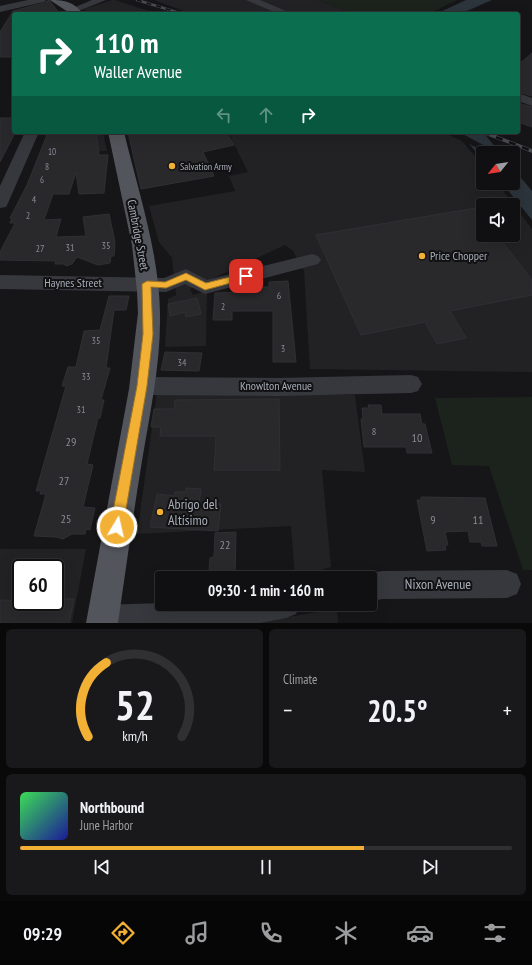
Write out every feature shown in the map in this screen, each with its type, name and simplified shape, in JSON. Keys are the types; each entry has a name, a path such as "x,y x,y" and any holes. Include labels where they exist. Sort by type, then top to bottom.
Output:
{"main road":[{"path":"56,0 75,12"},
{"name":"Cambridge Street","path":"102,621 119,512 142,386 148,334 147,284 132,198 116,134"}],"street":[{"path":"1,10 41,0"},
{"path":"75,12 101,0"},
{"path":"251,0 283,12"},
{"path":"520,97 532,102"},
{"path":"0,203 31,134"},
{"name":"Haynes Street","path":"0,282 166,285 186,276 205,287 287,264 312,260"},
{"name":"Knowlton Avenue","path":"142,386 277,387 411,384"},
{"name":"Nixon Avenue","path":"377,586 507,584"},
{"path":"102,621 244,611"}],"shaded area":[{"path":"115,0 152,12 86,12 84,9"},
{"path":"154,0 318,0 351,12 296,12 187,12"},
{"path":"318,0 457,0 432,12 351,12"},
{"path":"466,0 492,0 465,12 440,12"},
{"path":"74,134 103,134 107,151 71,153"},
{"path":"229,134 446,134 462,141 476,158 476,190 502,190 508,198 476,198 476,242 520,242 520,213 532,229 532,372 310,369 304,271 293,251 285,245 190,289 193,295 207,291 206,346 165,347 168,299 176,295 172,258 159,242 149,206 235,191 229,176 248,172"},
{"path":"462,134 485,134 494,146 476,146 476,152"},
{"path":"520,176 532,191 532,220 520,205 520,198 514,198 508,190 520,190"},
{"path":"157,392 355,395 365,472 322,470 331,567 318,571 294,571 291,526 137,534"},
{"path":"532,397 532,570 523,570 489,466 452,465 435,398"},
{"path":"0,549 86,549 72,623 0,623"},
{"path":"325,611 337,611 338,623 250,623"}],"pier":[{"path":"459,134 463,134 485,146 476,146 476,148 464,141"}],"building":[{"path":"49,0 58,12 12,12 13,11 44,3"},
{"path":"12,13 12,57 0,57 0,32"},
{"path":"532,53 532,96 520,93 520,63"},
{"path":"520,104 532,107 532,127 520,123"},
{"path":"0,118 12,118 12,134 14,135 0,162"},
{"path":"96,134 99,155 108,155 104,193 79,194 76,172 69,194 53,194 44,220 61,219 56,237 86,236 83,217 109,214 115,242 114,256 111,256 110,263 98,265 77,257 72,264 66,266 64,264 55,264 56,261 0,260 0,252 15,223 10,223 12,218 10,218 27,185 47,135"},
{"name":"Salvation Army","path":"128,134 227,134 234,145 203,152 214,176 141,189"},
{"path":"476,208 476,242 502,242 532,280 532,295 450,311 466,338 437,344 425,322 361,335 316,235"},
{"path":"288,281 296,362 273,362 273,311 232,311 232,320 213,320 215,293 240,292 240,287 269,287 269,282"},
{"path":"109,296 129,296 126,310 114,310 106,368 110,368 101,400 104,400 100,418 98,418 87,464 93,465 83,507 95,508 90,530 86,529 85,534 72,534 63,539 56,537 34,536 46,494 40,494 41,491 36,491 66,386 62,386 68,367 76,367 84,331 100,330"},
{"path":"197,298 201,314 186,317 185,312 170,316 168,304"},
{"path":"165,352 202,353 199,371 161,370"},
{"path":"279,399 280,470 214,470 216,436 160,436 161,427 151,427 154,409 174,409 175,400"},
{"path":"368,405 381,405 382,414 420,414 422,424 425,424 432,453 407,453 406,447 364,447 361,419 363,419 362,408 369,408"},
{"path":"186,488 201,489 199,503 221,504 218,531 150,527 157,494 174,496 175,492 185,492"},
{"path":"421,497 485,498 497,546 482,546 481,542 470,542 468,531 445,532 448,545 445,545 446,550 427,551 417,500 421,500"},
{"path":"236,532 235,571 209,571 210,558 214,557 215,533"},
{"path":"64,599 74,599 69,623 0,623 0,600 12,600 12,611 64,611"}],"railway":[{"path":"137,0 176,12"},
{"path":"488,134 532,151"}],"place":[{"name":"Salvation Army","path":"172,166"},
{"name":"Price Chopper","path":"422,256"},
{"name":"Abrigo del Altísimo","path":"160,512"}],"route":[{"path":"117,527 142,386 148,334 149,311 147,284 166,285 186,276 205,287 246,276"}]}
